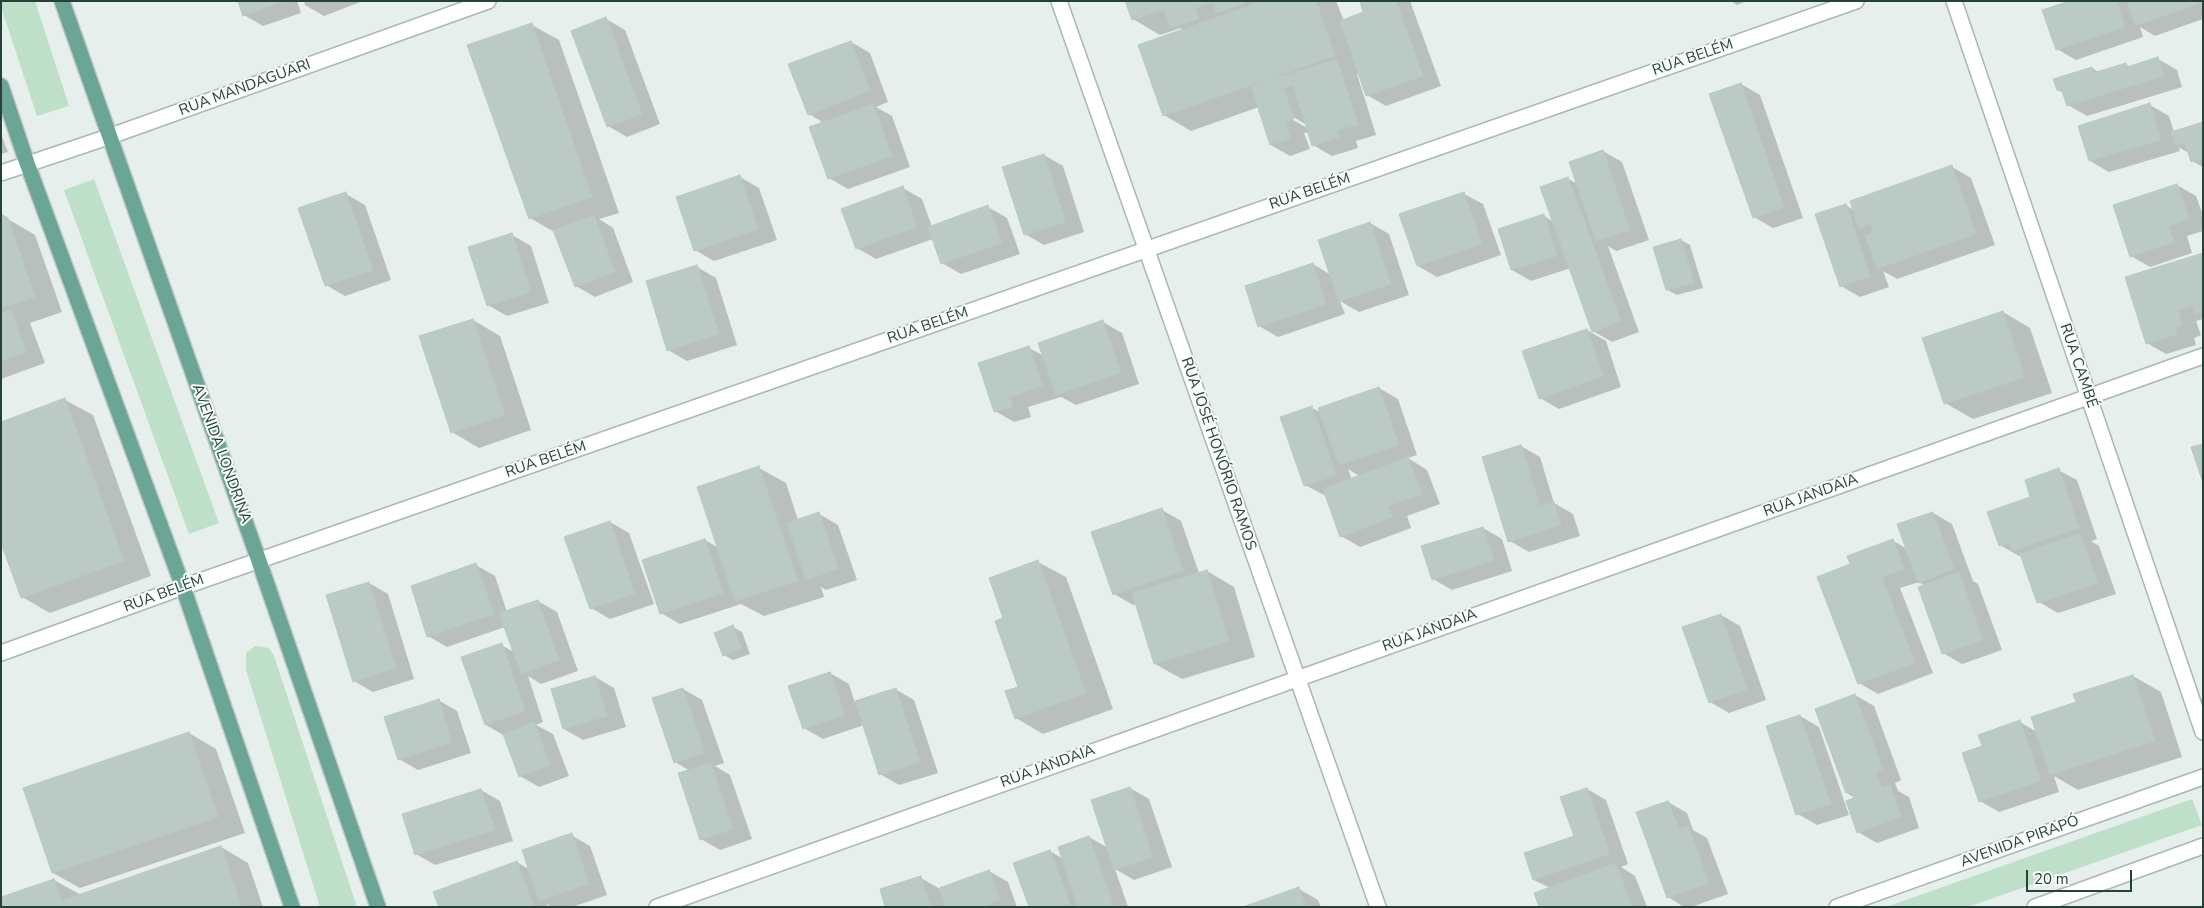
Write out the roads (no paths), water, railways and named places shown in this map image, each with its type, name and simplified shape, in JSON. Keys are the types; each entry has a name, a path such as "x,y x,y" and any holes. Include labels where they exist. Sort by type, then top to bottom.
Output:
{"main road":[{"name":"AVENIDA LONDRINA","path":"62,1 108,137 259,561 378,907"},
{"path":"1,86 27,163 183,587 292,907"}],"street":[{"name":"RUA MANDAGUARI","path":"1,173 108,137 488,1"},
{"name":"RUA JOSÉ HONÓRIO RAMOS","path":"1059,1 1296,679 1378,907"},
{"name":"RUA BELÉM","path":"1,653 183,587 1856,1"},
{"name":"RUA CAMBÉ","path":"1954,1 2203,732"},
{"name":"RUA JANDAIA","path":"656,907 2203,356"},
{"name":"AVENIDA PIRAPÓ","path":"1837,907 2203,776"},
{"path":"2035,907 2203,846"}]}
